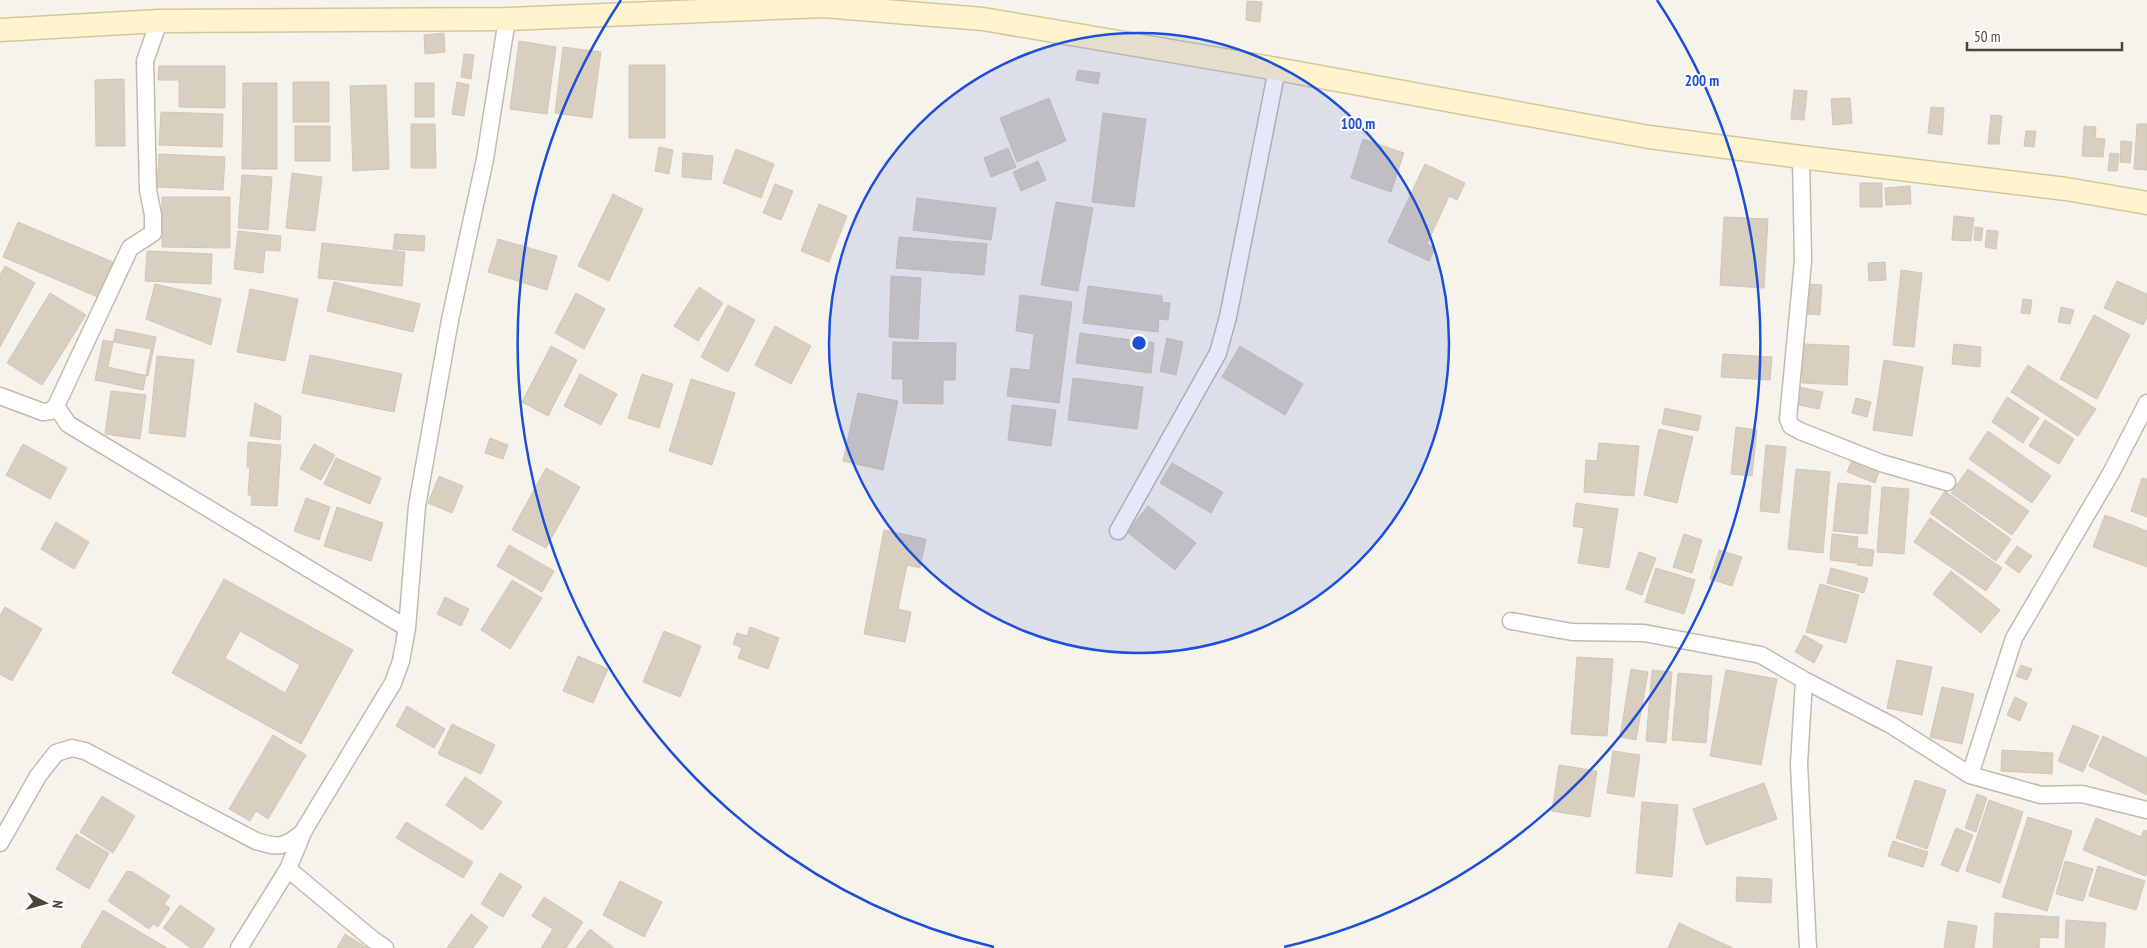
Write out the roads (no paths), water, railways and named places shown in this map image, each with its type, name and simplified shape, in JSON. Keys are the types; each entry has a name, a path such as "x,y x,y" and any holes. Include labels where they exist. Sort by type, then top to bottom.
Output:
{"main road":[{"path":"0,30 159,21 507,19 823,6 984,19 1277,69 1649,137 2066,189 2147,203"}],"street":[{"path":"239,948 288,869 304,830 393,683 401,662 407,628 417,506 450,320 485,159 507,19"},
{"path":"0,396 43,412 51,411 56,406 130,248 153,233 153,215 148,190 144,61 159,21"},
{"path":"1118,531 1218,353 1228,317 1277,69"},
{"path":"1801,157 1803,261 1788,419 1791,426 1881,463 1947,482"},
{"path":"1970,775 2014,638 2111,473 2147,403"},
{"path":"56,406 68,424 407,628"},
{"path":"1511,621 1572,632 1644,633 1761,655 1804,680 1891,725 1970,775 2041,794 2082,794 2147,810"},
{"path":"1804,680 1799,764 1808,948"},
{"path":"0,843 38,776 56,753 72,748 86,751 256,841 275,847 288,844 304,830"},
{"path":"288,869 385,948"}]}
